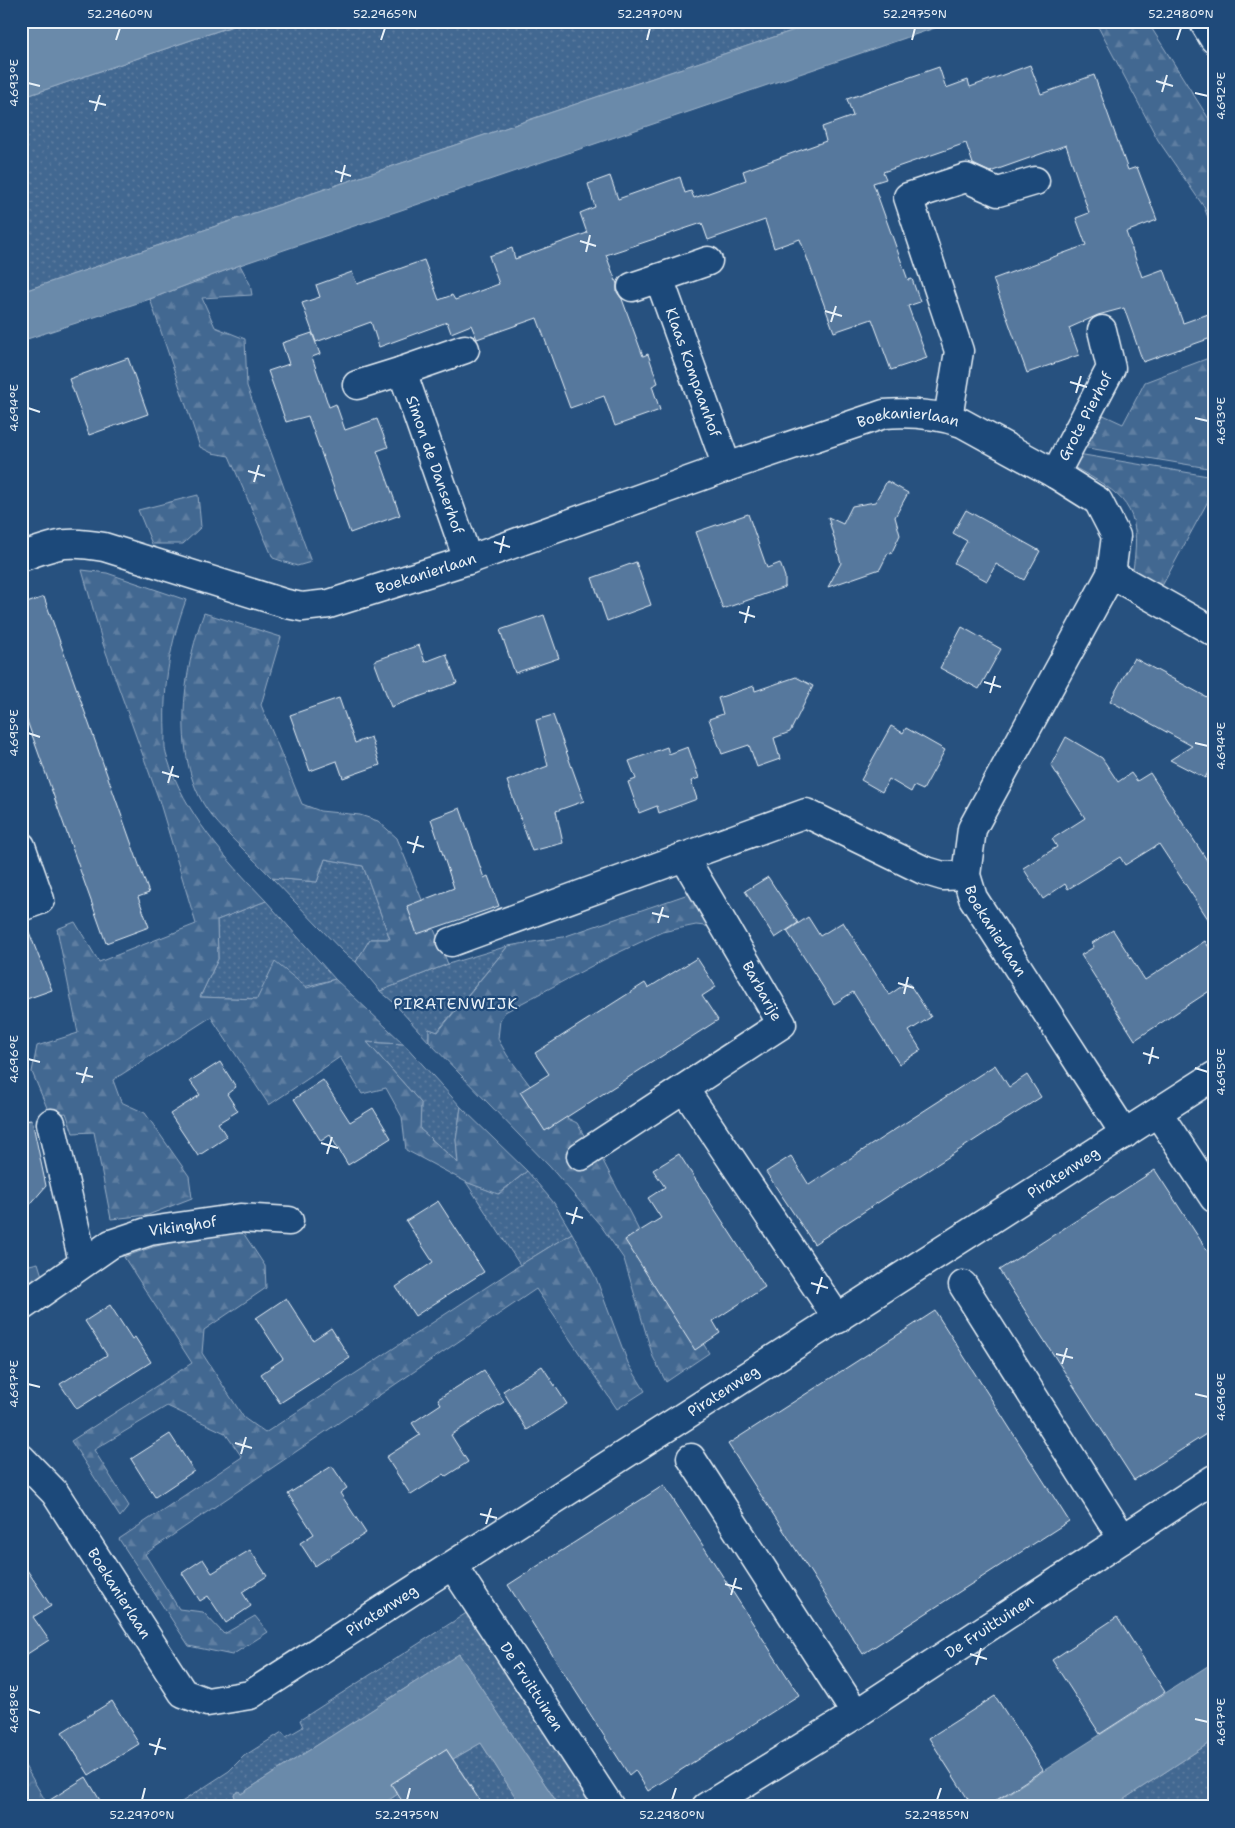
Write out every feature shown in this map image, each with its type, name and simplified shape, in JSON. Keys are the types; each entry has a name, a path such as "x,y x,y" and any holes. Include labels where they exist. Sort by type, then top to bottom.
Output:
{"street":[{"path":"1203,21 1214,38"},
{"path":"948,418 959,351 908,197 966,178 998,192 1035,181"},
{"path":"632,287 708,262"},
{"name":"Klaas Kompaanhof","path":"659,278 727,466"},
{"name":"Grote Pierhof","path":"1055,474 1111,368 1102,330"},
{"path":"357,385 465,349"},
{"name":"Simon de Danserhof","path":"402,371 468,560"},
{"name":"Boekanierlaan","path":"21,556 62,542 79,543 104,547 278,602 302,607 329,604 468,560 727,466 884,414 910,412 948,418 962,423 1055,474 1098,501 1116,536 1111,574 972,830 966,875 973,898 1125,1134"},
{"path":"1111,574 1214,632"},
{"path":"451,942 806,813 923,870 943,876 966,875"},
{"path":"21,846 40,900 21,907"},
{"name":"Barbarije","path":"580,1156 685,1090 782,1024 684,857"},
{"name":"Piratenweg","path":"230,1700 250,1695 1214,1076"},
{"path":"685,1090 838,1319"},
{"path":"1158,1113 1214,1198"},
{"path":"51,1123 83,1262"},
{"name":"Vikinghof","path":"21,1307 111,1244 150,1232 240,1218 289,1221"},
{"path":"963,1285 1123,1539"},
{"name":"Boekanierlaan","path":"21,1458 55,1492 182,1693 207,1702 230,1700"},
{"path":"692,1458 856,1714"},
{"name":"De Fruittuinen","path":"706,1807 856,1714 1214,1479"},
{"name":"De Fruittuinen","path":"453,1566 610,1807"}],"green space":[{"path":"247,21 821,21 21,292 21,98"},
{"path":"1095,21 1147,21 1214,127 1214,233 1204,207 1158,140"},
{"path":"240,265 250,284 252,295 202,298 215,327 245,339 247,386 311,562 297,566 273,558 229,456 212,453 200,447 150,299"},
{"path":"1214,356 1214,469 1082,447 1099,413 1123,424 1145,382"},
{"path":"1078,454 1214,477 1214,490 1162,586 1133,570 1135,530 1132,516 1126,504 1105,485 1072,466"},
{"path":"198,495 201,527 183,544 152,544 138,510"},
{"path":"82,570 107,573 186,600 180,616 169,664 165,697 166,754 174,778 195,816 236,869 266,901 217,920 218,959 200,997 257,999 275,962 307,988 335,979 404,1044 367,1042 421,1103 420,1129 458,1163 456,1140 461,1107 527,1171 498,1194 466,1182 406,1150 402,1117 386,1088 362,1094 340,1057 269,1105 211,1017 113,1080 121,1102 145,1113 189,1176 192,1198 148,1215 111,1219 94,1132 73,1133 66,1113 50,1115 32,1072 37,1046 78,1033 57,929 75,922 99,962 196,924 159,800 103,644"},
{"path":"204,613 281,637 261,705 302,804 320,811 360,815 378,821 397,838 448,964 380,991 356,962 370,939 390,939 363,866 325,859 317,882 272,878 211,815 198,794 190,770 185,744 184,716 190,662"},
{"path":"325,859 363,866 390,939 370,939 356,962 344,953 272,878 317,882"},
{"path":"700,890 722,928 696,925 662,932 605,959 505,1012 500,1020 498,1039 507,1055 547,1108 577,1123 591,1148 600,1155 666,1283 709,1353 666,1382 653,1357 624,1259 601,1226 550,1167 429,1042 429,1029 438,1032 508,946 563,937"},
{"path":"266,901 335,979 257,999 200,997 218,959 217,920"},
{"path":"508,946 437,1032 429,1029 429,1042 392,1001 380,991 448,964"},
{"path":"367,1042 404,1044 461,1107 456,1139 458,1163 420,1129 421,1103"},
{"path":"527,1171 554,1203 572,1233 520,1265 466,1182 499,1194"},
{"path":"240,1228 265,1266 266,1288 204,1330 202,1353 244,1418 265,1433 520,1265 572,1233 596,1278 628,1363 645,1391 617,1409 536,1289 145,1554 179,1609 203,1612 224,1634 255,1616 268,1632 232,1655 189,1646 119,1539 242,1457 225,1433 167,1406 94,1450 129,1506 120,1517 71,1441 192,1363 124,1257 181,1239"},
{"path":"38,1263 43,1279 21,1293 21,1267"},
{"path":"468,1612 592,1807 560,1807 459,1654 241,1794 234,1794 235,1798 222,1807 174,1807 229,1771 244,1756 282,1732 286,1737 303,1727 300,1720"},
{"path":"1214,1740 1214,1798 1200,1807 1112,1807"},
{"path":"481,1743 522,1807 484,1807 453,1759"},
{"path":"21,1759 49,1807 21,1807"},
{"path":"398,1794 406,1807 378,1807"}],"shaded area":[{"path":"37,21 247,21 21,98 21,27"},
{"path":"821,21 955,21 240,265 150,299 21,341 21,292"},
{"path":"459,1654 560,1807 522,1807 481,1743 453,1759 446,1749 391,1784 398,1794 378,1807 222,1807 235,1798 234,1794 239,1791 241,1794"},
{"path":"1214,1662 1214,1740 1112,1807 987,1807"}],"building":[{"path":"1030,65 1041,94 1094,75 1128,170 1137,167 1157,220 1126,232 1142,277 1164,269 1183,323 1214,312 1214,337 1143,362 1124,308 1098,315 1069,328 1079,355 1027,373 993,279 1086,245 1076,218 1089,213 1066,145 990,172 973,164 966,143 883,172 886,179 873,183 908,280 912,279 920,302 908,306 927,358 891,370 872,319 834,332 800,239 774,248 765,220 708,240 702,223 606,255 617,284 617,292 622,299 643,356 648,354 658,383 652,386 660,410 615,426 604,396 570,408 537,318 477,339 471,325 451,333 447,322 379,347 371,322 316,342 302,303 320,297 316,285 352,272 357,284 424,260 439,300 452,295 455,300 499,284 489,256 512,248 515,259 587,233 580,213 595,207 588,184 610,176 618,199 680,177 685,193 691,191 694,198 746,180 743,171 826,141 822,127 853,116 847,99 939,67 946,88 968,80 970,87"},
{"path":"312,333 320,354 312,357 329,407 336,404 345,430 377,419 388,447 377,451 400,515 350,533 308,416 286,422 268,371 289,364 282,343"},
{"path":"128,358 148,414 89,435 69,379"},
{"path":"887,481 908,493 895,517 900,535 891,554 888,553 880,569 828,587 841,563 828,517 843,524 852,506 875,502"},
{"path":"966,510 1040,551 1024,580 996,564 987,581 954,563 967,541 953,533"},
{"path":"748,514 767,568 780,563 785,577 785,587 723,609 696,532"},
{"path":"636,562 651,605 607,621 592,578"},
{"path":"44,597 149,893 138,897 149,927 106,943 21,704 21,605"},
{"path":"544,615 559,658 515,673 500,630"},
{"path":"962,627 1001,649 979,689 940,668"},
{"path":"419,645 425,662 446,654 457,683 391,707 374,661"},
{"path":"1134,658 1214,701 1214,762 1205,778 1170,760 1192,746 1110,701"},
{"path":"796,677 813,686 790,732 774,738 780,759 757,767 749,745 722,754 709,719 723,714 718,698 754,686 755,691"},
{"path":"339,698 355,743 371,737 380,765 343,778 337,761 310,771 290,715"},
{"path":"553,715 584,801 556,811 563,843 532,851 507,781 548,766 536,720"},
{"path":"891,726 903,733 906,728 945,750 923,790 914,786 911,792 889,779 882,792 861,780"},
{"path":"1066,737 1102,758 1118,782 1131,773 1137,781 1150,773 1214,871 1214,928 1159,844 1125,865 1120,857 1068,889 1065,884 1043,899 1023,868 1057,847 1052,839 1085,818 1051,765"},
{"path":"667,747 669,754 688,747 699,778 691,781 697,799 659,813 657,806 639,813 628,782 636,779 629,761"},
{"path":"460,808 484,878 488,876 499,906 417,934 407,906 454,888 431,819"},
{"path":"768,877 798,923 775,938 745,891"},
{"path":"808,917 820,936 843,922 889,995 908,982 931,1017 909,1031 921,1050 899,1064 853,992 834,1004 787,931"},
{"path":"21,922 25,922 52,990 21,1001"},
{"path":"1113,930 1145,980 1205,941 1214,955 1214,988 1135,1040 1081,955 1094,947 1092,943"},
{"path":"697,958 716,987 702,996 718,1020 545,1131 520,1092 549,1074 535,1053 645,983 648,988"},
{"path":"220,1062 236,1087 227,1094 238,1111 218,1123 227,1137 198,1156 170,1114 200,1095 190,1081"},
{"path":"995,1065 1009,1087 1027,1075 1041,1097 814,1244 766,1172 791,1156 809,1185"},
{"path":"323,1080 350,1122 373,1108 391,1138 348,1165 330,1135 321,1141 294,1099"},
{"path":"32,1120 46,1186 21,1215 21,1121"},
{"path":"679,1154 765,1287 713,1321 720,1333 695,1350 625,1240 661,1218 648,1198 665,1187 653,1170"},
{"path":"1155,1170 1214,1261 1214,1429 1134,1480 999,1270"},
{"path":"438,1201 484,1272 415,1316 396,1287 433,1262 406,1221"},
{"path":"286,1298 313,1340 331,1328 350,1358 280,1403 261,1374 283,1359 256,1318"},
{"path":"110,1305 132,1339 135,1337 151,1362 77,1409 60,1384 107,1355 85,1321"},
{"path":"935,1311 1069,1521 863,1654 728,1444"},
{"path":"542,1366 567,1404 527,1430 503,1391"},
{"path":"484,1370 504,1402 451,1435 468,1462 446,1476 444,1474 411,1495 386,1457 420,1435 412,1423 441,1404 438,1399"},
{"path":"170,1434 194,1471 155,1497 131,1459"},
{"path":"332,1466 347,1488 340,1493 366,1533 315,1566 300,1543 314,1534 288,1494"},
{"path":"664,1485 799,1695 648,1791 635,1770 629,1775 508,1585"},
{"path":"250,1550 267,1576 242,1592 251,1606 226,1623 208,1596 200,1601 182,1573 203,1559 212,1573"},
{"path":"21,1561 51,1606 33,1617 49,1640 21,1658"},
{"path":"1117,1617 1165,1692 1100,1734 1052,1660"},
{"path":"995,1696 1043,1770 986,1807 973,1807 929,1738"},
{"path":"112,1701 139,1744 89,1775 62,1732"},
{"path":"446,1749 484,1807 406,1807 391,1784"},
{"path":"86,1777 104,1807 39,1807"}],"district":[{"name":"PIRATENWIJK","path":"456,1003"}]}
